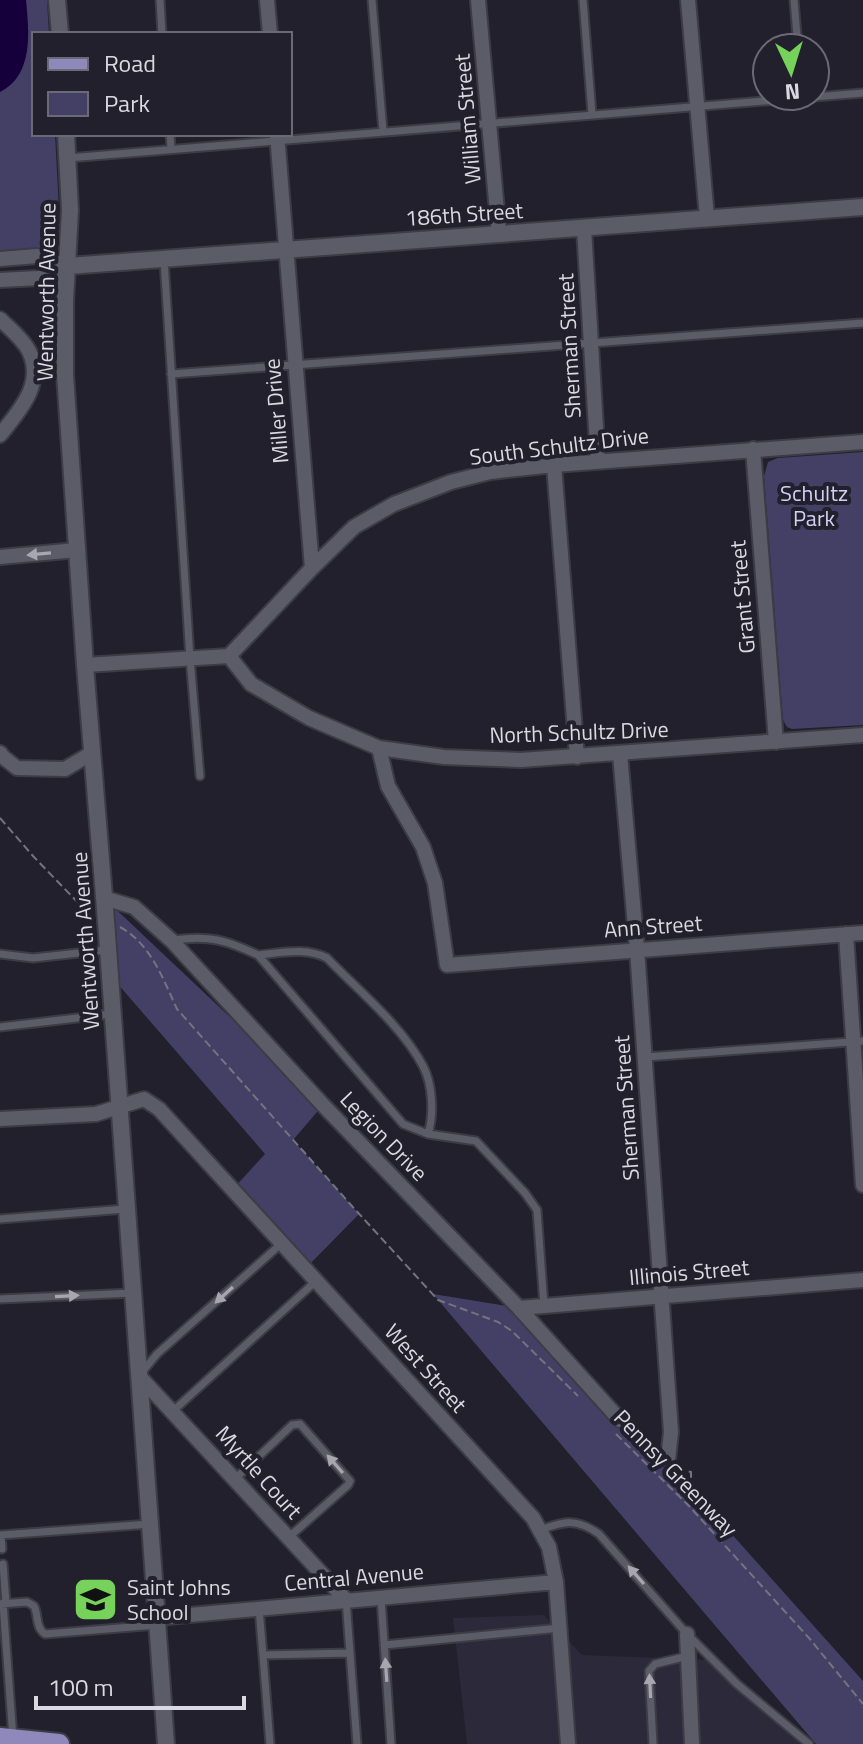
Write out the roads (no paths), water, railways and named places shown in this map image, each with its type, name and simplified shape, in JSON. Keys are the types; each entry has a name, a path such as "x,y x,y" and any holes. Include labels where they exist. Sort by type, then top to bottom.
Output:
{"main road":[{"path":"5,1740 59,1744"}],"street":[{"path":"57,0 60,32"},
{"path":"267,0 270,32"},
{"name":"William Street","path":"478,0 499,234"},
{"path":"688,0 707,218"},
{"name":"Wentworth Avenue","path":"66,136 70,210 65,374 166,1744"},
{"name":"Miller Drive","path":"277,137 312,568"},
{"name":"186th Street","path":"0,280 39,278 68,266 863,207"},
{"name":"Sherman Street","path":"584,228 598,461"},
{"name":"186th Street","path":"0,259 37,256 68,266"},
{"path":"0,319 30,352 35,379 31,393 0,435"},
{"name":"South Schultz Drive","path":"229,656 354,527 394,504 451,482 490,472 554,465 863,442"},
{"name":"Grant Street","path":"753,449 776,742"},
{"path":"554,465 577,757"},
{"path":"0,557 77,550"},
{"path":"85,665 229,656"},
{"name":"North Schultz Drive","path":"229,656 251,684 309,718 379,748 444,757 521,760 863,735"},
{"name":"Ann Street","path":"379,748 388,786 423,847 435,883 447,965 863,933"},
{"path":"0,753 17,768 65,769 95,780"},
{"path":"65,769 92,753"},
{"name":"Sherman Street","path":"620,754 662,1296 671,1432 668,1460"},
{"name":"Legion Drive","path":"104,898 134,907 172,941 323,1105 519,1308 616,1425"},
{"path":"846,934 858,1041 863,1185"},
{"name":"West Street","path":"0,1119 96,1114 144,1099 159,1109 533,1518 549,1547 556,1582 568,1744"},
{"name":"Illinois Street","path":"519,1308 863,1280"},
{"name":"Myrtle Court","path":"139,1376 346,1600"},
{"name":"Central Avenue","path":"157,1622 259,1608 556,1582"},
{"path":"687,1634 692,1744"}],"lane":[{"path":"160,0 162,32"},
{"path":"372,0 383,131"},
{"path":"583,0 592,114"},
{"path":"794,0 797,32"},
{"path":"831,95 863,93"},
{"path":"67,158 277,137 751,101"},
{"path":"170,136 171,149"},
{"path":"164,259 200,776"},
{"path":"171,374 863,323"},
{"path":"172,941 210,938 231,942 258,955 403,1124 428,1134 476,1141 537,1210 544,1306"},
{"path":"0,954 33,958 108,950"},
{"path":"258,955 299,951 317,953 327,958 398,1031 425,1068 433,1119 428,1134"},
{"path":"0,1027 113,1014"},
{"path":"645,1057 858,1041"},
{"path":"0,1219 127,1209"},
{"path":"139,1376 157,1354 282,1243"},
{"path":"173,1411 316,1281"},
{"path":"0,1299 133,1293"},
{"path":"235,1479 292,1425 300,1424 350,1481 289,1537"},
{"path":"540,1530 562,1522 587,1526 610,1546 687,1634 737,1684 809,1744"},
{"path":"2,1549 1,1535 150,1524"},
{"path":"3,1564 5,1740"},
{"path":"381,1596 391,1744"},
{"path":"346,1600 357,1744"},
{"path":"3,1603 27,1602 34,1606 37,1623 45,1634 157,1622"},
{"path":"259,1608 270,1744"},
{"path":"384,1645 560,1628"},
{"path":"263,1656 350,1653"},
{"path":"653,1744 649,1671 655,1664 688,1656"}],"place":[{"name":"Saint Johns School","path":"96,1600"}],"park label":[{"name":"Schultz Park","path":"814,506"}]}
